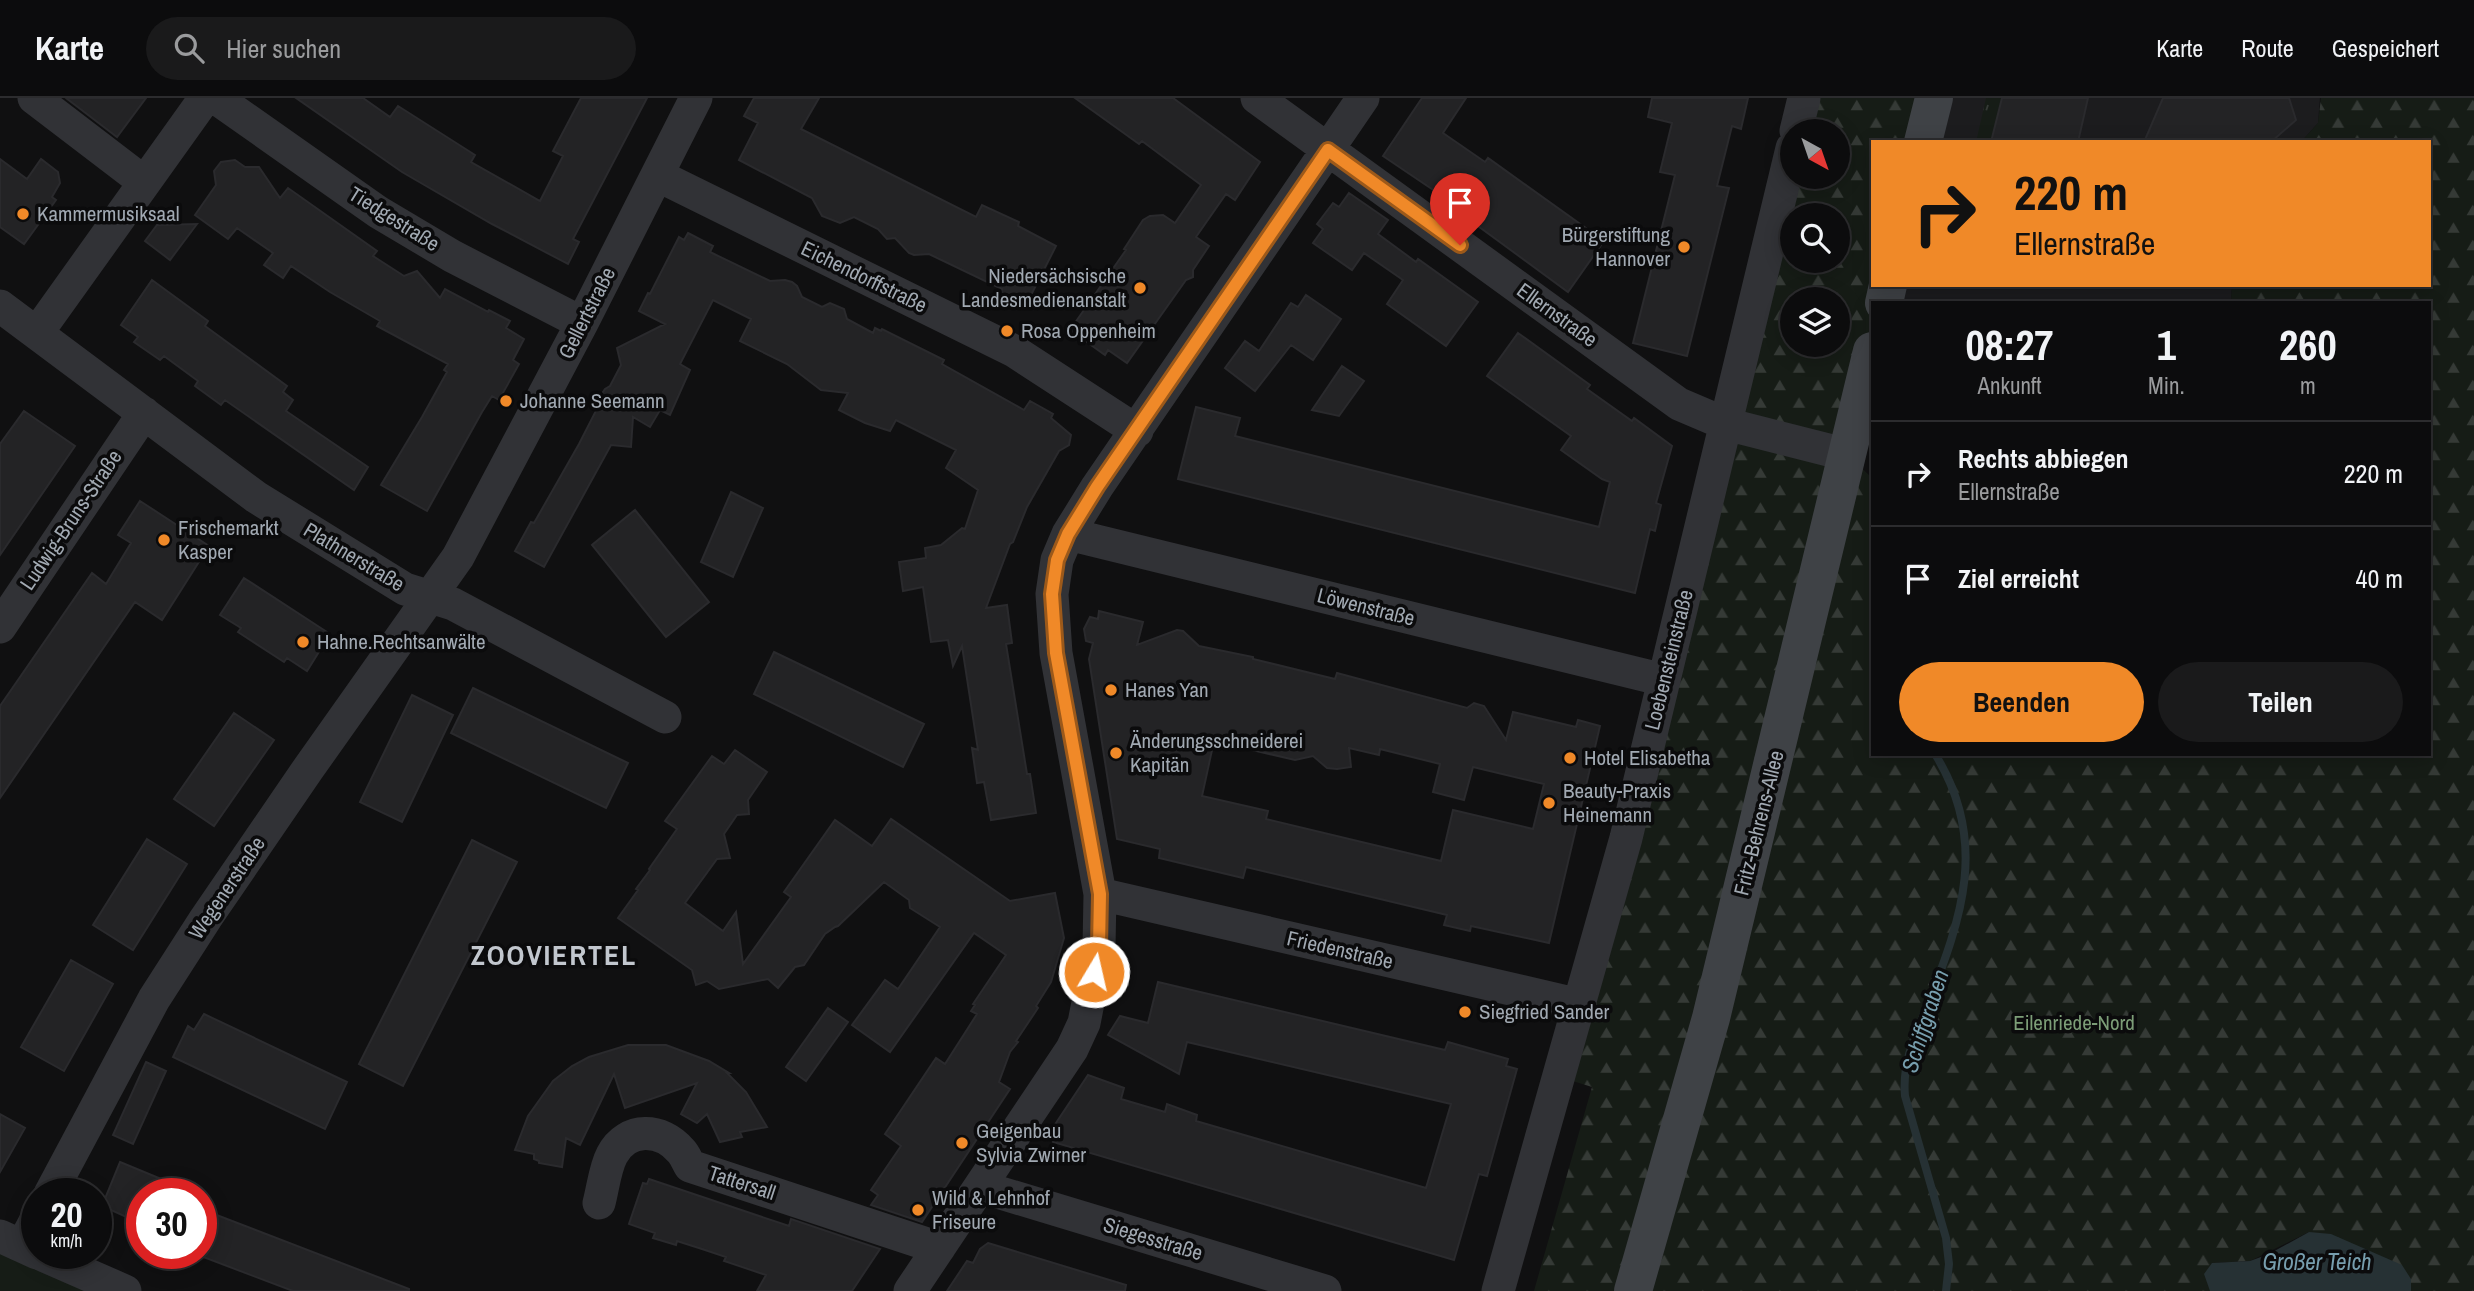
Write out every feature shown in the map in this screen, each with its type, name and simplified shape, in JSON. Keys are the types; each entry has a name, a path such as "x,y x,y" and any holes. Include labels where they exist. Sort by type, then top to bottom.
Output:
{"street":[{"path":"34,98 144,182"},
{"path":"37,332 205,98"},
{"name":"Tiedgestraße","path":"216,98 378,212 452,256 582,323"},
{"name":"Gellertstraße","path":"430,598 458,557 582,323 696,98"},
{"name":"Ellernstraße","path":"1257,98 1679,404 1726,424 1848,455"},
{"path":"910,1291 1072,1049 1083,1023 1099,947 1100,894 1056,653 1052,594 1057,560 1068,534 1097,487 1363,98"},
{"path":"1799,119 1804,98"},
{"path":"1924,140 1934,98"},
{"name":"Eichendorffstraße","path":"657,175 1014,351 1137,431"},
{"name":"Loebensteinstraße","path":"1498,1291 1626,838 1782,189"},
{"name":"Plathnerstraße","path":"0,306 256,497 405,589 453,604 665,717"},
{"name":"Fritz-Behrens-Allee","path":"1633,1291 1712,1018 1871,355"},
{"name":"Ludwig-Bruns-Straße","path":"0,627 144,413"},
{"name":"Löwenstraße","path":"1068,534 1664,680"},
{"name":"Wegenerstraße","path":"59,1178 154,999 308,769 430,598"},
{"name":"Friedenstraße","path":"1100,894 1580,1005"},
{"name":"Tattersall","path":"599,1203 612,1154 626,1137 643,1132 662,1135 681,1151 690,1166 939,1248"},
{"name":"Siegesstraße","path":"981,1187 1325,1291"},
{"path":"82,1269 125,1291"}],"shaded area":[{"path":"1934,98 2320,98 2318,123 2303,140 1924,140"},
{"path":"1888,287 2232,287 2231,301 1884,301"}],"green space":[{"name":"Eilenriede-Nord","path":"1804,98 1934,98 1924,140 1871,140 1871,355 1848,455 1871,477 1871,756 2431,756 2431,301 2231,301 2232,287 2431,287 2431,140 2303,140 2318,123 2321,98 2474,98 2474,1291 2411,1291 2411,1279 2309,1232 2250,1261 2212,1263 2210,1291 1534,1291 1592,1087 1560,1077 1780,224 1780,273 1850,273 1850,203 1785,203 1789,189 1850,189 1850,119 1799,119"},
{"path":"1986,98 2002,98 1992,140 1976,140"},
{"path":"0,1236 21,1245 21,1269 75,1269 125,1291 0,1291"}],"water":[{"name":"Großer Teich","path":"2309,1232 2331,1234 2402,1265 2411,1279 2411,1291 2210,1291 2204,1274 2212,1263 2250,1261"}],"building":[{"path":"66,98 146,98 117,137"},
{"path":"296,98 363,98 390,117 398,106 475,155 471,162 540,201 563,156 553,151 581,98 647,98 573,239 579,242 568,264 402,172"},
{"path":"754,98 819,98 801,129 976,217 982,205 1019,222 1018,226 1056,246 1028,301 1007,304 1001,296 1002,289 929,254 909,253 895,238 887,239 878,229 854,217 840,223 822,216 812,198 739,160 758,123 744,116"},
{"path":"1075,98 1173,98 1260,162 1235,200 1226,194 1196,237 1209,246 1193,270 1193,277 1186,280 1127,363 1108,350 1105,355 1070,330 1126,250 1124,249 1143,220 1150,216 1163,215 1175,223 1201,185 1142,141 1139,144"},
{"path":"1422,98 1466,98 1443,133 1485,162 1488,158 1604,241 1568,292 1452,207 1454,204 1383,156"},
{"path":"1652,98 1748,98 1741,129 1732,126 1717,186 1729,188 1687,356 1633,343 1675,175 1660,172 1672,123 1648,117"},
{"path":"2002,98 2088,98 2078,140 1992,140"},
{"path":"2163,98 2289,98 2296,120 2273,140 2145,140"},
{"name":"Kammermusiksaal","path":"0,159 27,179 41,159 58,172 60,183 52,197 56,200 24,244 0,227"},
{"path":"235,160 245,167 259,167 280,198 288,188 377,251 373,256 404,276 417,271 440,298 445,289 488,312 489,310 510,321 506,328 524,339 513,360 519,364 499,400 492,396 427,511 381,485 447,372 444,370 448,364 377,326 380,321 291,266 283,278 264,265 273,253 237,228 228,239 195,215 216,185 214,171 221,162"},
{"path":"1349,193 1388,220 1378,234 1478,302 1446,346 1387,304 1403,280 1364,253 1352,270 1313,243 1323,229 1317,224 1333,203 1339,207"},
{"path":"197,224 170,260 145,241 157,225"},
{"path":"688,233 713,246 710,252 770,281 792,282 802,297 822,307 830,303 844,309 847,319 873,333 875,328 881,331 882,329 944,360 942,364 1024,410 1030,401 1053,414 1051,418 1071,435 1069,445 1059,451 1027,507 986,608 1007,605 1012,643 1006,644 1036,813 991,820 984,782 977,783 972,748 978,750 962,646 953,666 948,640 931,642 923,587 903,591 899,562 926,558 925,548 941,545 962,528 965,529 978,490 946,468 956,450 896,420 890,431 865,423 839,410 848,393 821,390 787,364 740,341 751,319 713,300 680,364 690,370 670,415 660,410 650,427 633,417 631,447 611,445 544,567 515,551 531,522 534,523 579,444 602,399 601,395 610,386 621,365 617,348 665,324 639,311 679,237 684,240"},
{"path":"152,280 208,321 205,326 287,386 283,392 293,400 286,411 368,467 354,490 225,400 221,405 195,386 198,381 164,356 160,360 134,342 138,337 121,325"},
{"path":"1306,295 1341,319 1313,360 1291,345 1255,391 1225,368 1245,341 1259,351 1291,303 1298,307"},
{"path":"1518,333 1590,385 1587,389 1672,446 1656,503 1661,505 1655,531 1650,529 1635,593 1178,479 1196,407 1240,418 1235,436 1599,527 1610,482 1561,450 1571,436 1487,376"},
{"path":"1342,366 1364,381 1339,416 1312,410"},
{"path":"24,411 75,446 0,555 0,444"},
{"path":"731,492 763,508 733,577 701,562"},
{"path":"140,501 209,546 162,620 135,602 0,798 0,706 92,573 106,584 131,543 118,535"},
{"path":"635,510 709,602 666,637 592,545"},
{"path":"244,578 330,634 307,671 287,658 284,662 238,632 241,628 220,615"},
{"path":"1099,611 1143,622 1137,645 1177,630 1183,631 1199,646 1335,679 1337,673 1467,708 1474,703 1484,706 1506,740 1513,712 1576,727 1578,720 1600,726 1549,943 1471,926 1470,931 1444,925 1447,915 1246,867 1243,878 1159,858 1160,849 1117,839 1089,659 1093,643 1086,641 1084,629 1090,617 1098,619","holes":["1214,741 1295,760 1313,756 1327,768 1337,769 1351,767 1349,748 1379,755 1380,749 1440,764 1433,792 1464,800 1473,767 1544,784 1533,829 1453,810 1441,861 1266,819 1268,811 1202,796"]},
{"path":"774,652 924,724 903,767 754,694"},
{"path":"473,688 628,763 606,808 451,733"},
{"path":"412,695 453,715 402,822 360,802"},
{"path":"234,713 274,740 214,826 174,799"},
{"path":"735,750 767,772 748,800 749,814 737,815 724,834 730,858 717,859 685,903 723,931 736,912 743,964 791,897 784,892 835,820 872,846 891,819 1010,901 1055,893 1064,938 1051,982 1010,1052 999,1082 1010,1089 922,1222 871,1205 878,1195 871,1190 901,1146 885,1134 936,1058 945,1064 977,1014 971,1011 975,1005 973,1004 1006,955 974,933 890,1052 852,1025 885,980 898,989 940,927 910,908 909,900 884,882 838,926 825,934 804,965 795,967 778,988 768,979 719,989 707,981 696,985 692,970 618,918 677,829 665,821 712,756 724,764"},
{"path":"147,839 187,864 133,950 93,925"},
{"path":"472,840 517,862 403,1086 359,1064"},
{"path":"71,960 113,984 64,1071 21,1047"},
{"path":"1158,982 1445,1050 1448,1042 1508,1059 1506,1066 1517,1069 1487,1176 1479,1174 1454,1260 1053,1142 1050,1132 1088,1075 1124,1088 1121,1099 1165,1112 1167,1104 1197,1115 1196,1121 1426,1188 1451,1104 1187,1042 1179,1074 1108,1035 1120,1016 1148,1023"},
{"path":"828,1008 848,1022 806,1081 786,1067"},
{"path":"204,1014 347,1082 325,1129 173,1057 188,1026 194,1030"},
{"path":"628,1045 666,1045 709,1061 729,1073 746,1092 767,1127 740,1132 742,1137 720,1142 707,1114 697,1123 681,1114 697,1083 625,1108 614,1074 580,1145 566,1138 562,1167 539,1163 534,1159 534,1154 515,1150 528,1116 553,1081 589,1057"},
{"path":"146,1062 166,1071 133,1144 113,1135"},
{"path":"0,1114 25,1128 0,1172"},
{"path":"120,1162 159,1178 126,1178 126,1217 112,1210 112,1182"},
{"path":"649,1179 789,1226 791,1219 880,1249 852,1291 757,1291 766,1275 724,1261 726,1257 702,1249 677,1241 676,1245 653,1238 655,1233 629,1224 643,1183 647,1184"},
{"path":"217,1215 409,1289 409,1291 293,1291 217,1262"},
{"path":"988,1243 1126,1285 1125,1291 947,1291 967,1261 973,1263 980,1249"}],"waterway":[{"name":"Schiffgraben","path":"1936,756 1952,786 1961,818 1965,879 1951,940 1910,1049 1905,1096 1946,1238 1949,1264 1946,1291"}],"place":[{"name":"Kammermusiksaal","path":"23,214"},
{"name":"Bürgerstiftung Hannover","path":"1684,247"},
{"name":"Niedersächsische Landesmedienanstalt","path":"1140,288"},
{"name":"Rosa Oppenheim","path":"1007,331"},
{"name":"Johanne Seemann","path":"506,401"},
{"name":"Frischemarkt Kasper","path":"164,540"},
{"name":"Hahne.Rechtsanwälte","path":"303,642"},
{"name":"Hanes Yan","path":"1111,690"},
{"name":"Änderungsschneiderei Kapitän","path":"1116,753"},
{"name":"Hotel Elisabetha","path":"1570,758"},
{"name":"Beauty-Praxis Heinemann","path":"1549,803"},
{"name":"Siegfried Sander","path":"1465,1012"},
{"name":"Geigenbau Sylvia Zwirner","path":"962,1143"},
{"name":"Wild & Lehnhof Friseure","path":"918,1210"}],"district":[{"name":"ZOOVIERTEL","path":"554,955"}],"route":[{"path":"1094,972 1099,947 1100,894 1056,653 1052,594 1057,560 1068,534 1097,487 1328,150 1460,245"}]}
